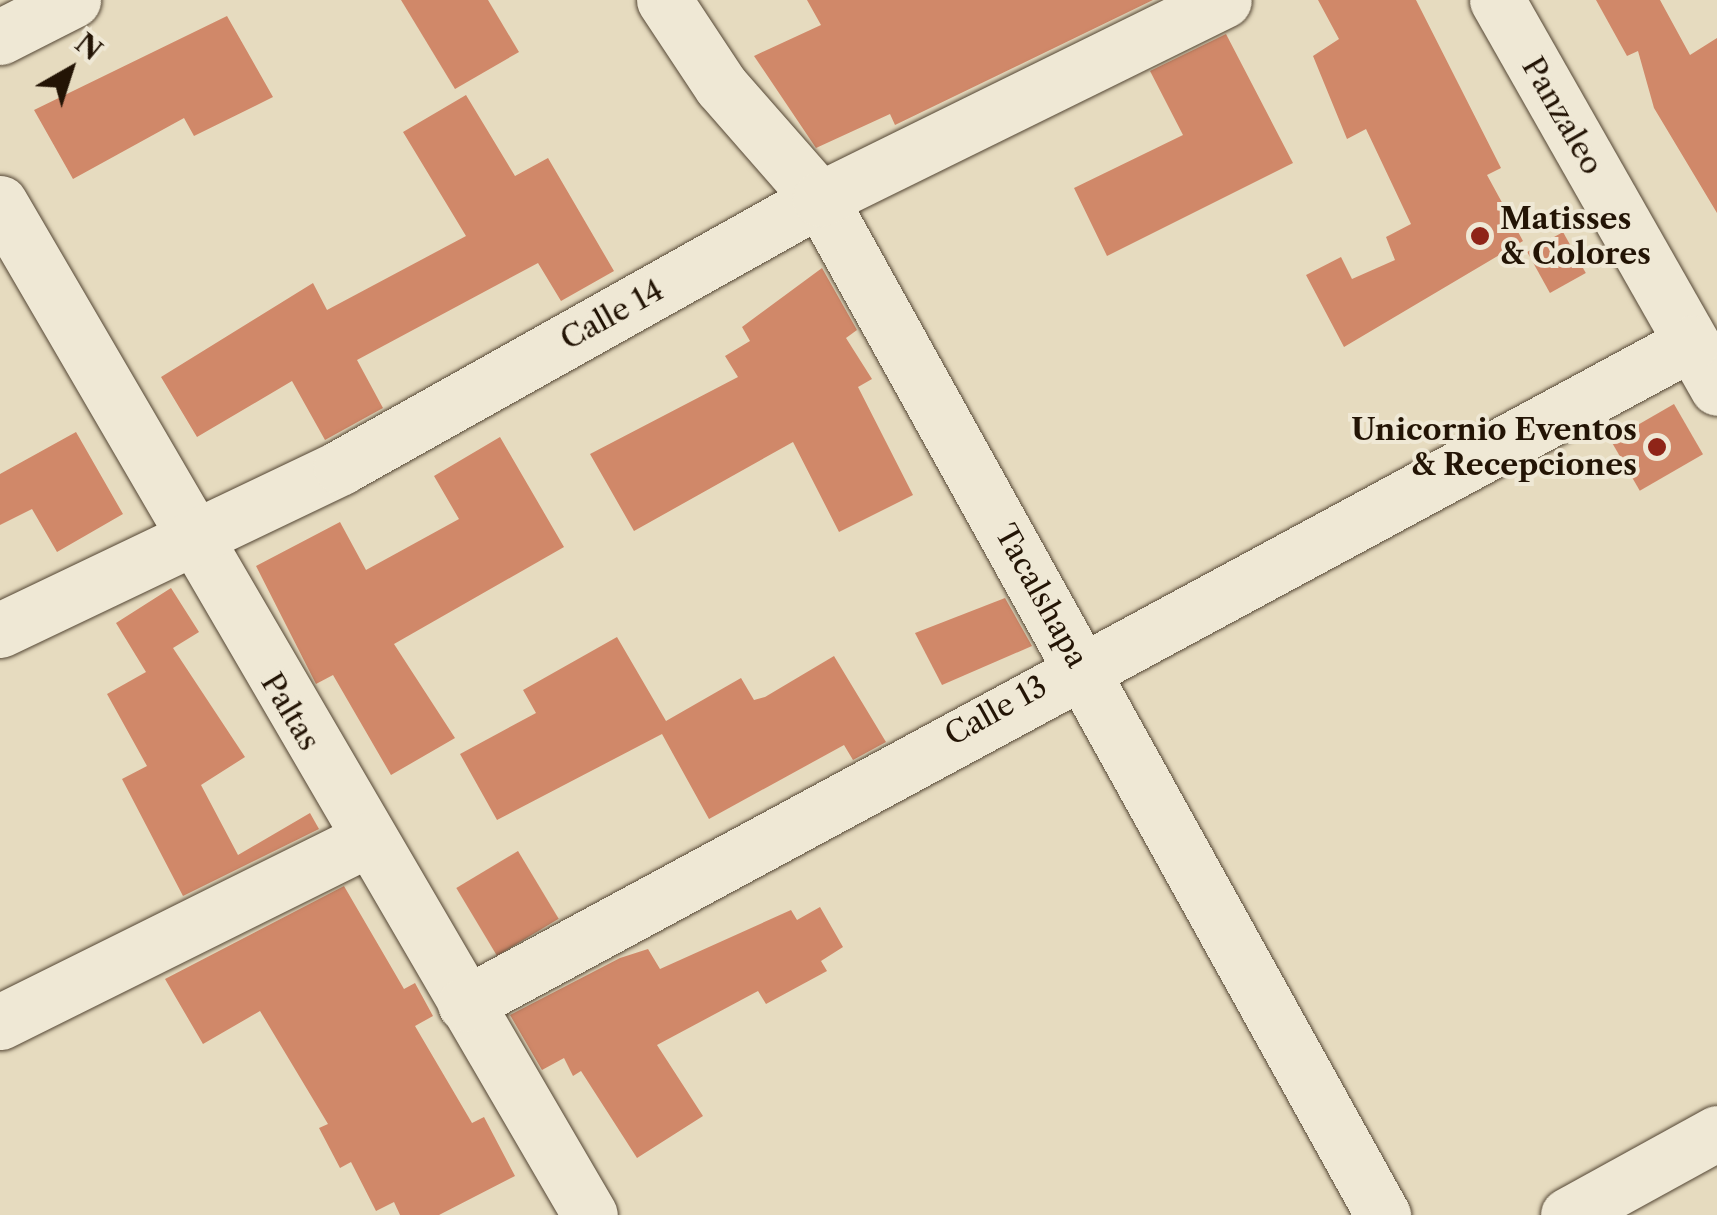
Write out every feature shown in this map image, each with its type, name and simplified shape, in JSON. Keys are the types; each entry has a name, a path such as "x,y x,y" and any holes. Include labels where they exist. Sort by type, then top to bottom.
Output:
{"street":[{"path":"0,38 73,0"},
{"name":"Tacalshapa","path":"664,0 720,86 820,199 1383,1215"},
{"name":"Calle 14","path":"0,630 186,536 341,467 820,199 1224,0"},
{"name":"Panzaleo","path":"1496,0 1704,365"},
{"name":"Paltas","path":"0,203 186,536 590,1215"},
{"name":"Calle 13","path":"465,1004 1080,665 1704,365"},
{"path":"0,1022 366,840"},
{"path":"1568,1215 1717,1132"}],"building":[{"path":"401,0 488,0 519,52 455,89"},
{"path":"807,0 1153,0 895,125 890,114 816,148 754,56 821,25"},
{"path":"1318,0 1416,0 1501,168 1487,175 1523,241 1344,347 1306,275 1341,257 1352,279 1395,260 1386,237 1411,224 1366,129 1347,139 1313,56 1339,39"},
{"path":"1596,0 1660,0 1690,55 1717,38 1717,213 1654,108 1638,51 1627,56"},
{"path":"227,16 273,97 194,136 184,118 73,179 34,110"},
{"path":"1226,34 1293,163 1107,256 1074,188 1183,135 1150,71"},
{"path":"466,95 515,176 548,158 614,271 561,301 538,263 357,360 383,408 325,440 292,381 197,437 161,377 313,283 327,310 466,236 403,132"},
{"path":"1563,232 1586,273 1550,293 1527,252"},
{"path":"822,268 857,330 846,338 872,379 858,387 913,495 839,532 793,442 634,531 590,454 738,377 725,356 750,341 742,327"},
{"name":"Unicornio Eventos & Recepciones","path":"1674,404 1703,454 1640,491 1611,440"},
{"path":"76,432 123,514 57,552 32,509 0,525 0,474"},
{"path":"500,437 564,547 394,644 455,738 391,775 333,675 316,684 256,566 340,522 366,570 459,519 434,476"},
{"path":"171,588 199,632 173,648 245,757 201,785 238,855 310,813 319,829 183,896 122,779 147,766 107,694 146,672 116,623"},
{"path":"1005,598 1032,646 942,685 915,633"},
{"path":"617,637 666,721 741,678 754,700 765,697 834,656 886,742 853,760 844,745 709,819 662,734 497,820 460,754 536,713 523,690"},
{"path":"518,851 559,919 497,956 456,888"},
{"path":"344,886 404,989 415,983 433,1016 415,1026 472,1123 484,1117 515,1176 439,1215 400,1215 394,1202 376,1211 351,1162 340,1168 319,1128 328,1124 260,1011 203,1044 165,979"},
{"path":"820,907 843,947 821,961 827,971 766,1004 758,991 657,1045 703,1116 637,1158 581,1071 573,1076 564,1058 542,1070 510,1015 620,958 648,949 660,969 791,910 797,920"}],"place":[{"name":"Matisses & Colores","path":"1480,236"},
{"name":"Unicornio Eventos & Recepciones","path":"1657,447"}]}
